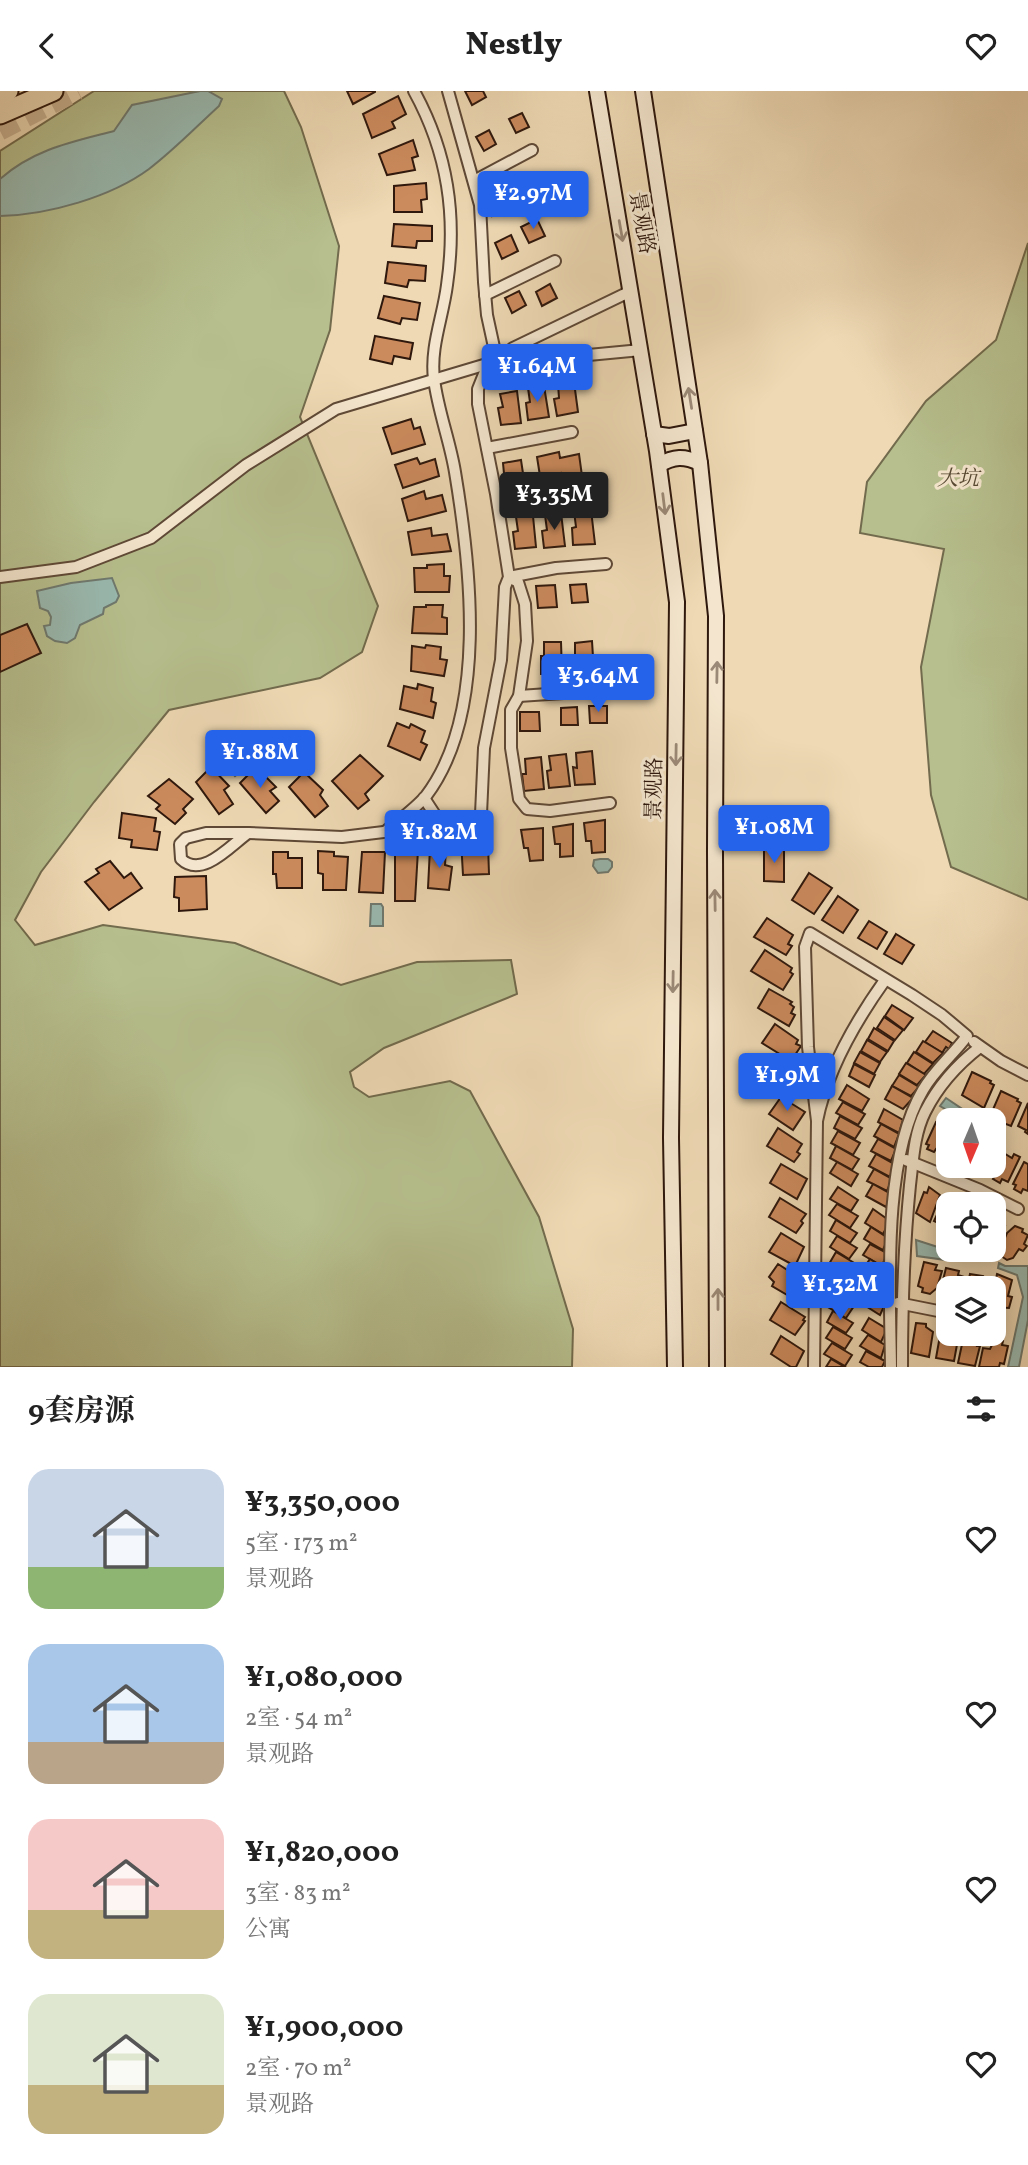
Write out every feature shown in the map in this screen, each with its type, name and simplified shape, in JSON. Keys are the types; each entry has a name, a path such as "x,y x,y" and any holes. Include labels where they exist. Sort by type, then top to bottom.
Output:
{"highway":[{"path":"0,95 8,91"},
{"path":"0,114 53,91"}],"street":[{"path":"386,831 424,798 439,775 456,738 468,667 469,580 455,470 434,378 437,330 447,286 451,213 444,164 430,119 414,91"},
{"path":"448,91 480,205 485,295 496,361"},
{"name":"景观路","path":"597,91 659,465 677,602 671,1138 675,1367"},
{"path":"643,91 700,463 716,615 717,1367"},
{"path":"474,181 532,151"},
{"path":"485,295 555,261"},
{"path":"248,833 204,865 187,865 181,859 180,844 186,838 206,833 248,833 342,837 477,819 481,814 484,748 501,660 505,587 509,577 478,404 478,389 484,374 513,348 631,291"},
{"path":"0,577 76,567 151,538 246,465 336,409 496,361 515,362 641,351"},
{"path":"654,434 668,436 695,431"},
{"path":"487,448 572,432"},
{"path":"659,465 669,458 678,457 688,457 700,463"},
{"path":"509,577 556,568 606,564"},
{"path":"509,577 518,582 525,604 527,641 519,696 511,711 511,748 519,799 527,809 550,810 610,803"},
{"path":"519,696 608,690"},
{"path":"424,798 441,824"},
{"path":"814,1367 817,1121 808,1034 804,947 810,933 942,1015 980,1047 1028,1075"},
{"path":"817,1121 822,1095 832,1071 868,1003 885,980"},
{"path":"902,1367 897,1303 895,1189 900,1158 909,1119 923,1090 967,1036"},
{"path":"891,1367 916,1138 925,1112 946,1079 965,1058 980,1047"},
{"path":"900,1158 913,1161 1018,1209"},
{"path":"897,1303 936,1311"}],"green space":[{"path":"94,91 284,91 301,127 339,246 330,330 300,417 378,606 362,652 320,678 169,710 41,872 15,920 35,945 103,925 235,943 341,985 417,962 511,960 517,994 384,1048 350,1072 354,1087 369,1097 450,1081 470,1091 539,1217 573,1329 572,1367 0,1367 0,151"},
{"name":"大坑","path":"1028,243 1028,900 951,867 931,795 921,667 944,549 860,533 867,482 926,401 996,340"}],"water":[{"path":"208,91 222,99 219,106 167,154 134,179 78,203 38,212 0,216 0,179 26,160 54,148 114,131 132,105"},
{"path":"112,578 119,596 116,602 104,608 103,614 80,625 75,638 67,643 47,636 44,626 50,625 51,617 48,611 40,608 37,591"},
{"path":"224,752 241,771 235,776 218,757"},
{"path":"594,860 612,862 608,872 598,873 593,866"},
{"path":"371,904 381,904 383,907 383,926 370,926"},
{"path":"946,1098 961,1108 943,1108 940,1106"},
{"path":"916,1240 936,1246 936,1259 917,1256"},
{"path":"999,1263 1005,1266 1028,1266 1028,1320 1019,1367 1008,1367 1023,1297 1017,1275 998,1268"}],"building":[{"path":"347,91 375,91 375,92 353,104"},
{"path":"465,91 483,91 486,97 472,105"},
{"path":"398,96 406,114 392,122 395,128 372,138 363,114"},
{"path":"522,113 529,127 516,133 509,119"},
{"path":"489,130 496,144 484,151 476,137"},
{"path":"413,140 418,156 412,158 415,170 387,175 379,154"},
{"path":"532,178 539,192 526,200 519,186"},
{"path":"426,183 427,199 421,200 422,212 394,212 394,186"},
{"path":"498,194 506,208 492,216 486,202"},
{"path":"537,219 545,236 529,243 521,227"},
{"path":"394,224 432,226 432,241 417,241 416,248 392,246"},
{"path":"511,235 518,251 502,259 495,243"},
{"path":"388,262 426,266 425,281 409,280 407,287 385,283"},
{"path":"550,284 557,298 542,306 536,292"},
{"path":"519,291 526,305 512,313 505,298"},
{"path":"384,296 420,303 417,320 402,318 400,324 378,318"},
{"path":"375,336 413,343 410,359 394,356 392,364 370,359"},
{"path":"574,382 578,412 557,416 554,399 559,398 558,384"},
{"path":"544,386 549,417 528,420 528,388"},
{"path":"517,391 521,423 501,425 498,408 503,407 500,394"},
{"path":"411,419 414,429 420,427 425,444 392,454 383,428"},
{"path":"559,452 560,458 579,454 582,476 562,479 561,473 540,476 537,457"},
{"path":"417,458 420,464 435,459 439,476 403,488 395,465"},
{"path":"521,460 524,480 505,484 503,463"},
{"path":"424,491 426,499 442,495 446,511 408,521 402,499"},
{"path":"591,510 595,544 573,545 572,528 576,527 574,511"},
{"path":"561,513 565,546 544,548 542,531 547,530 545,515"},
{"path":"533,516 536,547 515,549 513,532 518,531 516,517"},
{"path":"431,528 432,536 447,534 451,551 412,555 408,532"},
{"path":"444,564 444,576 450,576 449,592 415,592 414,568"},
{"path":"586,584 588,602 572,603 570,585"},
{"path":"555,585 557,607 538,608 536,586"},
{"path":"443,605 442,617 447,618 447,634 412,633 414,607"},
{"path":"27,624 41,653 0,672 0,635"},
{"path":"592,641 594,673 572,674 571,655 575,655 575,643"},
{"path":"544,642 561,642 562,673 541,674"},
{"path":"426,645 441,647 440,659 447,660 444,676 411,671 412,646 425,648"},
{"path":"418,684 433,688 431,701 436,703 433,718 400,709 404,686 417,689"},
{"path":"589,706 607,706 607,723 590,723"},
{"path":"577,707 578,725 561,725 561,708"},
{"path":"520,712 539,712 540,731 520,731"},
{"path":"397,723 409,728 411,724 425,731 421,742 427,745 420,760 388,746"},
{"path":"592,751 595,784 575,785 573,767 577,768 576,753"},
{"path":"566,754 570,786 549,788 549,756"},
{"path":"360,755 383,776 365,794 369,800 358,809 332,781"},
{"path":"541,757 544,789 524,791 522,774 526,774 525,759"},
{"path":"211,767 229,786 224,790 233,804 219,814 196,782"},
{"path":"256,767 276,787 270,791 279,801 266,813 240,783"},
{"path":"304,772 323,790 320,795 328,806 315,817 289,787"},
{"path":"169,779 193,799 183,809 186,813 175,824 156,809 160,805 148,796"},
{"path":"122,813 156,818 154,831 160,832 157,850 131,847 132,840 119,838"},
{"path":"605,820 605,852 592,853 591,841 586,841 584,823"},
{"path":"573,824 573,856 560,857 560,844 555,844 553,827"},
{"path":"543,828 543,860 530,861 528,848 524,848 521,830"},
{"path":"477,839 477,845 488,844 489,874 463,875 461,840"},
{"path":"395,847 418,850 415,901 395,901"},
{"path":"764,847 784,849 784,882 764,881"},
{"path":"430,848 446,848 445,865 452,867 449,890 428,888"},
{"path":"318,851 334,852 334,856 348,857 346,890 323,890 323,874 318,873"},
{"path":"273,852 288,852 288,858 302,858 302,888 277,888 276,874 273,874"},
{"path":"362,852 385,852 383,893 359,892"},
{"path":"110,861 124,878 131,873 142,888 109,910 85,882 99,873 96,869"},
{"path":"809,873 832,888 814,914 792,900"},
{"path":"206,876 207,909 179,911 179,898 174,897 175,877"},
{"path":"838,896 858,910 843,933 822,920"},
{"path":"767,918 793,935 788,944 792,946 786,955 754,937"},
{"path":"869,921 887,932 877,949 858,938"},
{"path":"896,934 914,945 902,964 884,954"},
{"path":"765,950 792,968 790,972 793,974 783,990 751,971"},
{"path":"769,989 792,1002 790,1004 794,1007 791,1013 795,1015 789,1026 758,1008"},
{"path":"892,1005 913,1018 904,1030 885,1016"},
{"path":"884,1017 903,1030 895,1040 877,1028"},
{"path":"775,1024 798,1040 796,1044 801,1046 791,1061 762,1043"},
{"path":"874,1028 894,1041 888,1051 868,1039"},
{"path":"933,1031 952,1043 949,1049 946,1047 942,1053 925,1042"},
{"path":"867,1040 887,1052 880,1062 861,1051"},
{"path":"923,1041 943,1053 933,1063 916,1052"},
{"path":"860,1052 880,1063 874,1074 854,1063"},
{"path":"914,1052 933,1064 924,1074 907,1063"},
{"path":"774,1060 791,1070 789,1073 798,1079 789,1093 763,1078"},
{"path":"906,1063 926,1075 917,1085 899,1074"},
{"path":"854,1064 875,1075 869,1087 849,1076"},
{"path":"972,1072 994,1085 984,1108 962,1095"},
{"path":"899,1075 919,1087 911,1096 892,1086"},
{"path":"847,1085 869,1099 862,1111 839,1099"},
{"path":"892,1086 913,1098 903,1109 885,1099"},
{"path":"1001,1091 1021,1103 1011,1126 1006,1124 1006,1108 994,1108"},
{"path":"781,1097 805,1112 793,1130 769,1114"},
{"path":"843,1102 865,1114 858,1125 836,1113"},
{"path":"1028,1103 1028,1134 1018,1126"},
{"path":"884,1109 903,1120 899,1133 878,1122"},
{"path":"840,1116 862,1128 855,1139 834,1128"},
{"path":"936,1122 934,1152 927,1149 929,1145 926,1144"},
{"path":"881,1124 899,1134 894,1147 874,1136"},
{"path":"778,1128 802,1144 797,1152 800,1154 794,1162 767,1146"},
{"path":"838,1131 860,1143 853,1155 831,1143"},
{"path":"878,1139 896,1149 891,1161 871,1151"},
{"path":"836,1146 859,1159 852,1170 830,1158"},
{"path":"876,1154 894,1164 890,1177 869,1166"},
{"path":"1006,1154 1012,1158 1014,1154 1020,1157 1008,1182 1002,1179 1000,1183 993,1179 1006,1178"},
{"path":"837,1162 858,1174 851,1186 830,1173"},
{"path":"1024,1162 1028,1164 1028,1191 1023,1189 1021,1193 1014,1189 1016,1185 1013,1184"},
{"path":"781,1164 807,1179 797,1199 770,1183"},
{"path":"874,1169 892,1179 887,1191 867,1181"},
{"path":"873,1184 891,1194 886,1207 866,1196"},
{"path":"838,1187 858,1200 851,1211 830,1199"},
{"path":"929,1187 936,1192 936,1206 930,1222 916,1213 924,1192 927,1193"},
{"path":"780,1198 806,1214 796,1233 769,1217"},
{"path":"837,1204 858,1216 850,1228 829,1215"},
{"path":"873,1209 890,1221 883,1234 865,1223"},
{"path":"836,1220 857,1233 850,1243 830,1231"},
{"path":"1015,1226 1028,1235 1024,1244 1027,1246 1023,1251 1019,1249 1013,1258 1007,1260 1006,1235"},
{"path":"871,1227 888,1238 883,1250 864,1239"},
{"path":"781,1233 804,1247 795,1266 769,1252"},
{"path":"837,1236 857,1248 849,1259 830,1247"},
{"path":"870,1244 887,1253 882,1266 863,1255"},
{"path":"836,1252 856,1264 849,1275 829,1264"},
{"path":"870,1259 887,1270 882,1282 862,1271"},
{"path":"924,1262 937,1265 935,1270 942,1271 941,1276 936,1276 936,1289 930,1294 922,1292 923,1288 918,1286"},
{"path":"778,1264 806,1282 794,1299 772,1286 774,1282 769,1277"},
{"path":"835,1268 856,1280 848,1291 828,1280"},
{"path":"946,1268 959,1271 958,1275 961,1276 944,1276"},
{"path":"869,1276 887,1285 882,1298 862,1287"},
{"path":"1006,1278 1012,1280 1008,1296 1012,1297 1009,1308 1006,1308"},
{"path":"868,1292 886,1302 880,1315 861,1303"},
{"path":"834,1294 854,1306 846,1318 826,1306"},
{"path":"781,1302 805,1317 795,1335 770,1320"},
{"path":"833,1311 853,1323 846,1333 827,1322"},
{"path":"869,1318 887,1329 881,1342 862,1330"},
{"path":"916,1323 926,1324 933,1332 929,1357 911,1353"},
{"path":"833,1327 852,1338 845,1349 826,1338"},
{"path":"868,1335 885,1345 881,1358 860,1346"},
{"path":"781,1336 804,1351 796,1367 791,1367 771,1354"},
{"path":"832,1343 852,1355 845,1366 824,1354"},
{"path":"938,1346 957,1346 954,1361 936,1358"},
{"path":"962,1346 980,1346 975,1366 958,1363"},
{"path":"992,1346 1008,1346 1004,1364 1000,1363 999,1367 979,1367 983,1348 990,1349"},
{"path":"866,1351 885,1361 882,1367 869,1367 860,1362"},
{"path":"831,1359 845,1367 826,1367"}],"tunnel":[{"path":"0,131 78,91"}]}
